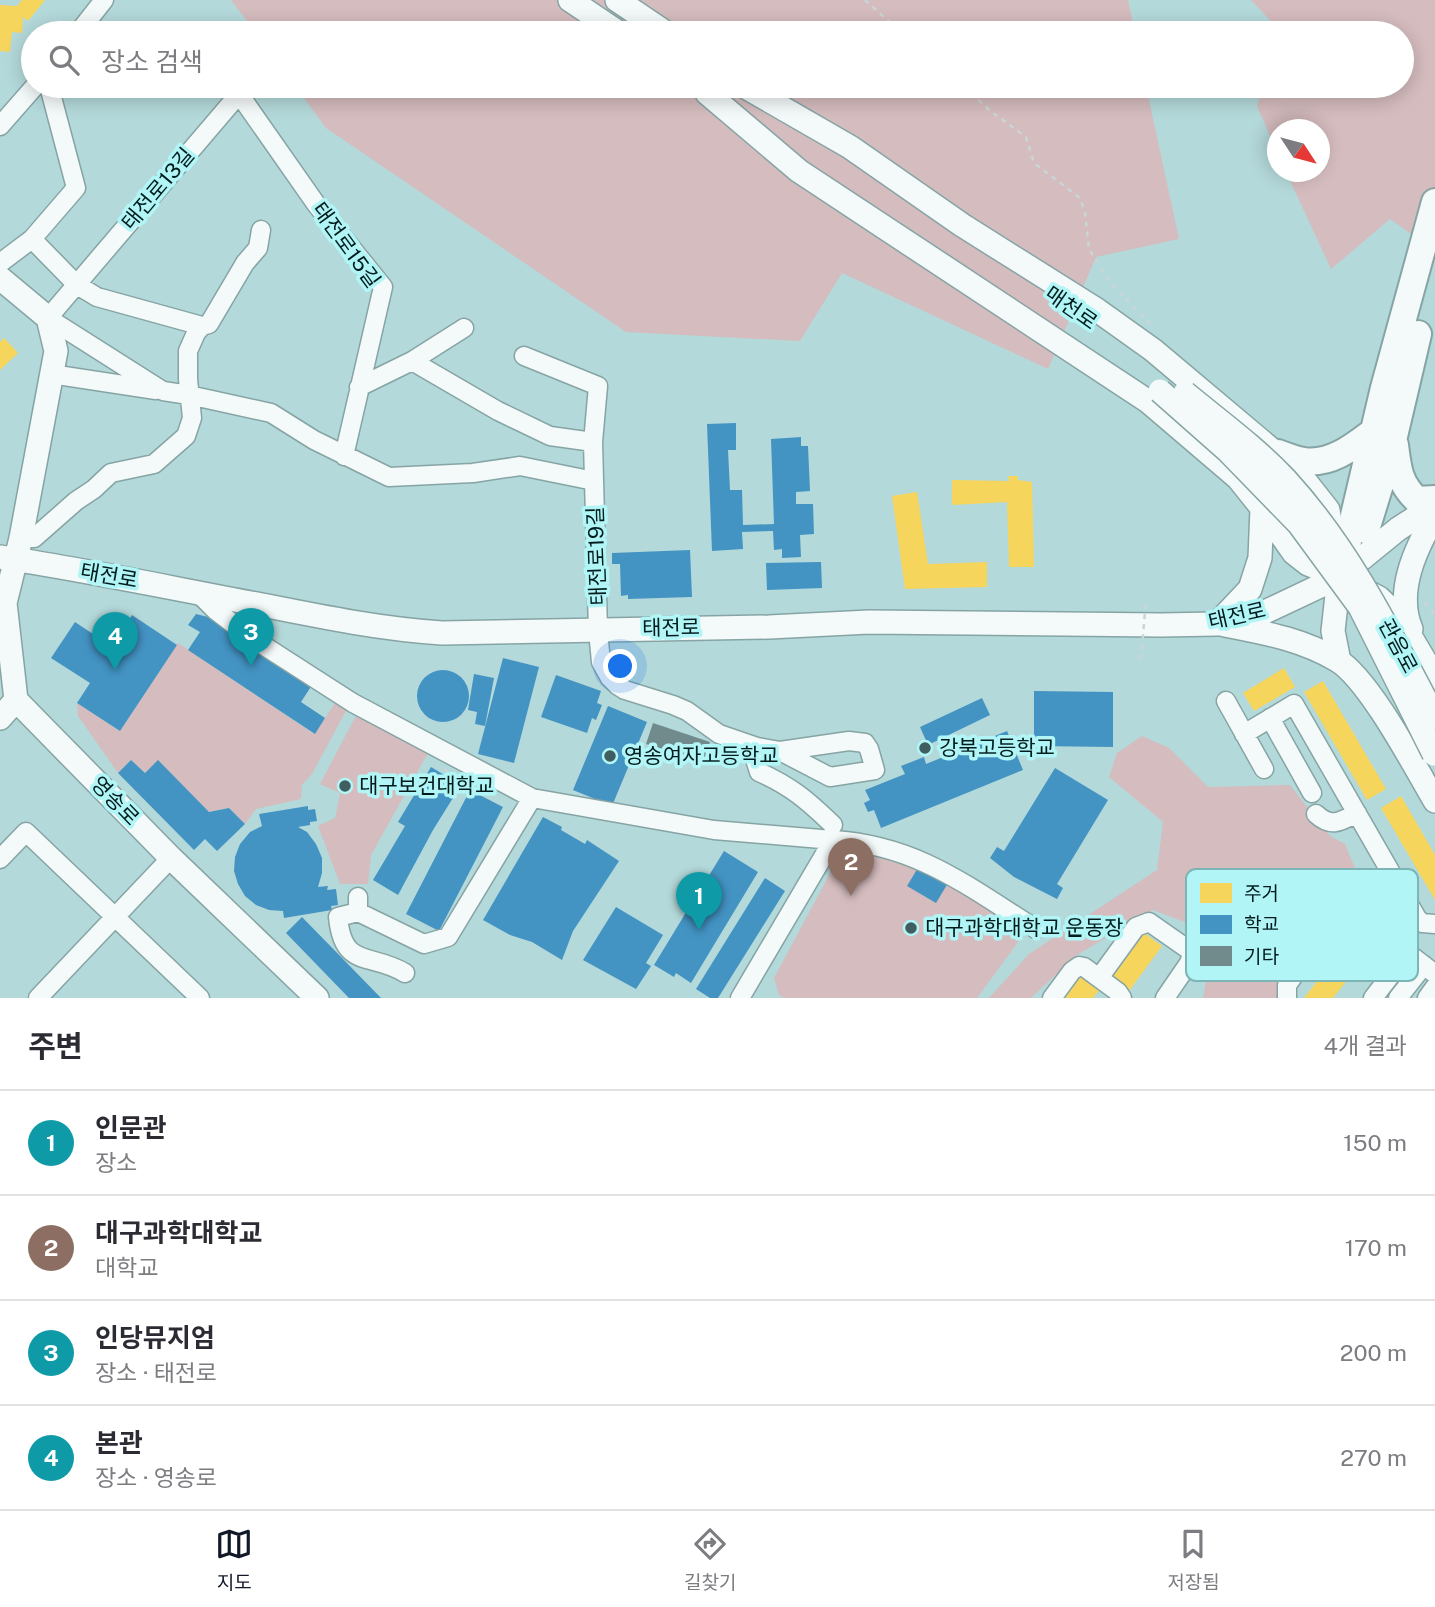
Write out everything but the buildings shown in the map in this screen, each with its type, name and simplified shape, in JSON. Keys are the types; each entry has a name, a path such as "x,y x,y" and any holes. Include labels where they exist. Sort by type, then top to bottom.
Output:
{"highway":[{"path":"1349,576 1369,525 1384,434 1435,202"},
{"path":"1435,260 1384,434 1405,488 1417,500 1435,499"},
{"path":"1278,453 1305,462 1329,458 1384,434"}],"main road":[{"path":"570,0 601,21"},
{"path":"617,0 648,21"},
{"path":"712,98 799,171 1149,402 1238,478 1294,553 1308,564 1349,576 1399,617 1435,678"},
{"name":"매천로","path":"714,98 832,178 1055,320 1163,384"},
{"name":"매천로","path":"762,98 1078,313 1163,384 1285,479 1349,576"},
{"path":"765,98 850,147 962,225 1097,310 1153,350 1298,472 1328,510 1349,576 1333,631 1339,661"},
{"path":"0,278 48,318 55,351 12,552 5,603 16,700 0,718"},
{"path":"1163,384 1299,524 1360,607 1434,755"},
{"name":"태전로","path":"12,552 199,594 400,630 442,633 598,631 882,621 1217,624 1265,612 1349,576 1398,529 1435,505"},
{"path":"1217,624 1251,589 1260,558 1262,508"},
{"path":"1420,651 1405,615 1405,583 1435,515"},
{"name":"관음로","path":"1349,576 1435,718"},
{"path":"1217,624 1285,636 1339,661 1368,690 1435,801"},
{"name":"영송로","path":"16,700 171,858 317,998"}],"street":[{"path":"87,21 104,0"},
{"path":"0,126 24,98"},
{"path":"0,263 32,239 76,188 53,98"},
{"name":"태전로13길","path":"48,318 236,98"},
{"name":"태전로15길","path":"242,98 316,204 383,287 344,456"},
{"path":"12,552 34,538 111,473 154,464 186,436 192,418 188,351 195,333 202,326 209,324 245,263 258,248 261,230"},
{"path":"32,239 77,285 97,297 202,326"},
{"path":"48,318 163,391"},
{"path":"359,387 412,361 464,328"},
{"name":"태전로19길","path":"524,356 598,386 593,442 598,631 601,662 610,678 625,690 687,711 719,734 757,747 780,751"},
{"path":"412,361 498,411 550,436 593,442"},
{"path":"51,374 189,395 271,413 344,456"},
{"name":"태전로19길","path":"344,456 389,477 473,473 520,466 594,481"},
{"path":"199,594 252,638 353,703 532,798 714,830 833,833 905,853 945,872 1036,929"},
{"path":"1226,701 1264,769"},
{"path":"1244,734 1294,704 1389,869"},
{"path":"1270,718 1312,793"},
{"path":"757,747 755,759 759,772 789,786 833,833"},
{"path":"405,973 392,966 358,956 340,937 338,916 358,905 424,944 447,937 532,798"},
{"path":"1316,814 1331,824 1339,823 1357,813"},
{"path":"0,859 26,831 200,998"},
{"path":"740,998 833,833"},
{"path":"38,998 171,858"},
{"path":"1418,917 1422,923 1435,925"},
{"path":"1099,978 1136,927 1149,922 1186,948"},
{"path":"1052,998 1072,971 1079,967 1084,967 1118,992 1122,998"},
{"path":"1165,998 1186,967"},
{"path":"1287,998 1287,985 1290,981"},
{"path":"1373,998 1386,981"},
{"path":"1398,998 1416,981"},
{"path":"1427,998 1435,987"}],"path":[{"path":"865,0 889,21"},
{"path":"976,98 1026,137 1034,163 1080,198 1085,212 1089,249 1111,283 1157,331"},
{"path":"1142,659 1146,600"}],"shaded area":[{"path":"231,0 1128,0 1132,21 247,21"},
{"path":"1251,0 1435,0 1435,251 1390,219 1331,269 1291,182 1330,182 1330,119 1267,119 1267,129 1257,106 1259,98 1414,98 1414,21 1271,21"},
{"path":"304,98 1149,98 1179,239 1096,257 1048,369 842,273 800,341 626,332 326,128"},
{"path":"178,643 314,734 336,702 347,709 312,774 302,785 301,799 256,809 245,824 229,808 209,812 158,761 145,773 131,760 118,773 78,716 77,703 120,731"},
{"path":"359,710 428,753 371,855 368,884 340,884 318,826 335,818 340,793 320,784"},
{"path":"1142,736 1169,748 1208,787 1290,785 1330,836 1345,844 1355,869 1186,869 1186,923 1153,910 1077,955 1031,998 989,998 1029,954 1157,870 1163,822 1109,777 1117,753"},
{"name":"대구과학대학교 운동장","path":"849,850 899,858 1018,922 1024,934 977,998 784,998 779,995 774,978 834,866"},
{"path":"1206,981 1278,981 1277,998 1203,998"}],"place":[{"name":"인당뮤지엄","path":"251,666"},
{"name":"본관","path":"115,670"},
{"name":"강북고등학교","path":"925,748"},
{"name":"영송여자고등학교","path":"610,756"},
{"name":"대구보건대학교","path":"345,786"},
{"name":"대구과학대학교","path":"851,896"},
{"name":"대구과학대학교 운동장","path":"911,928"},
{"name":"인문관","path":"699,930"}]}
